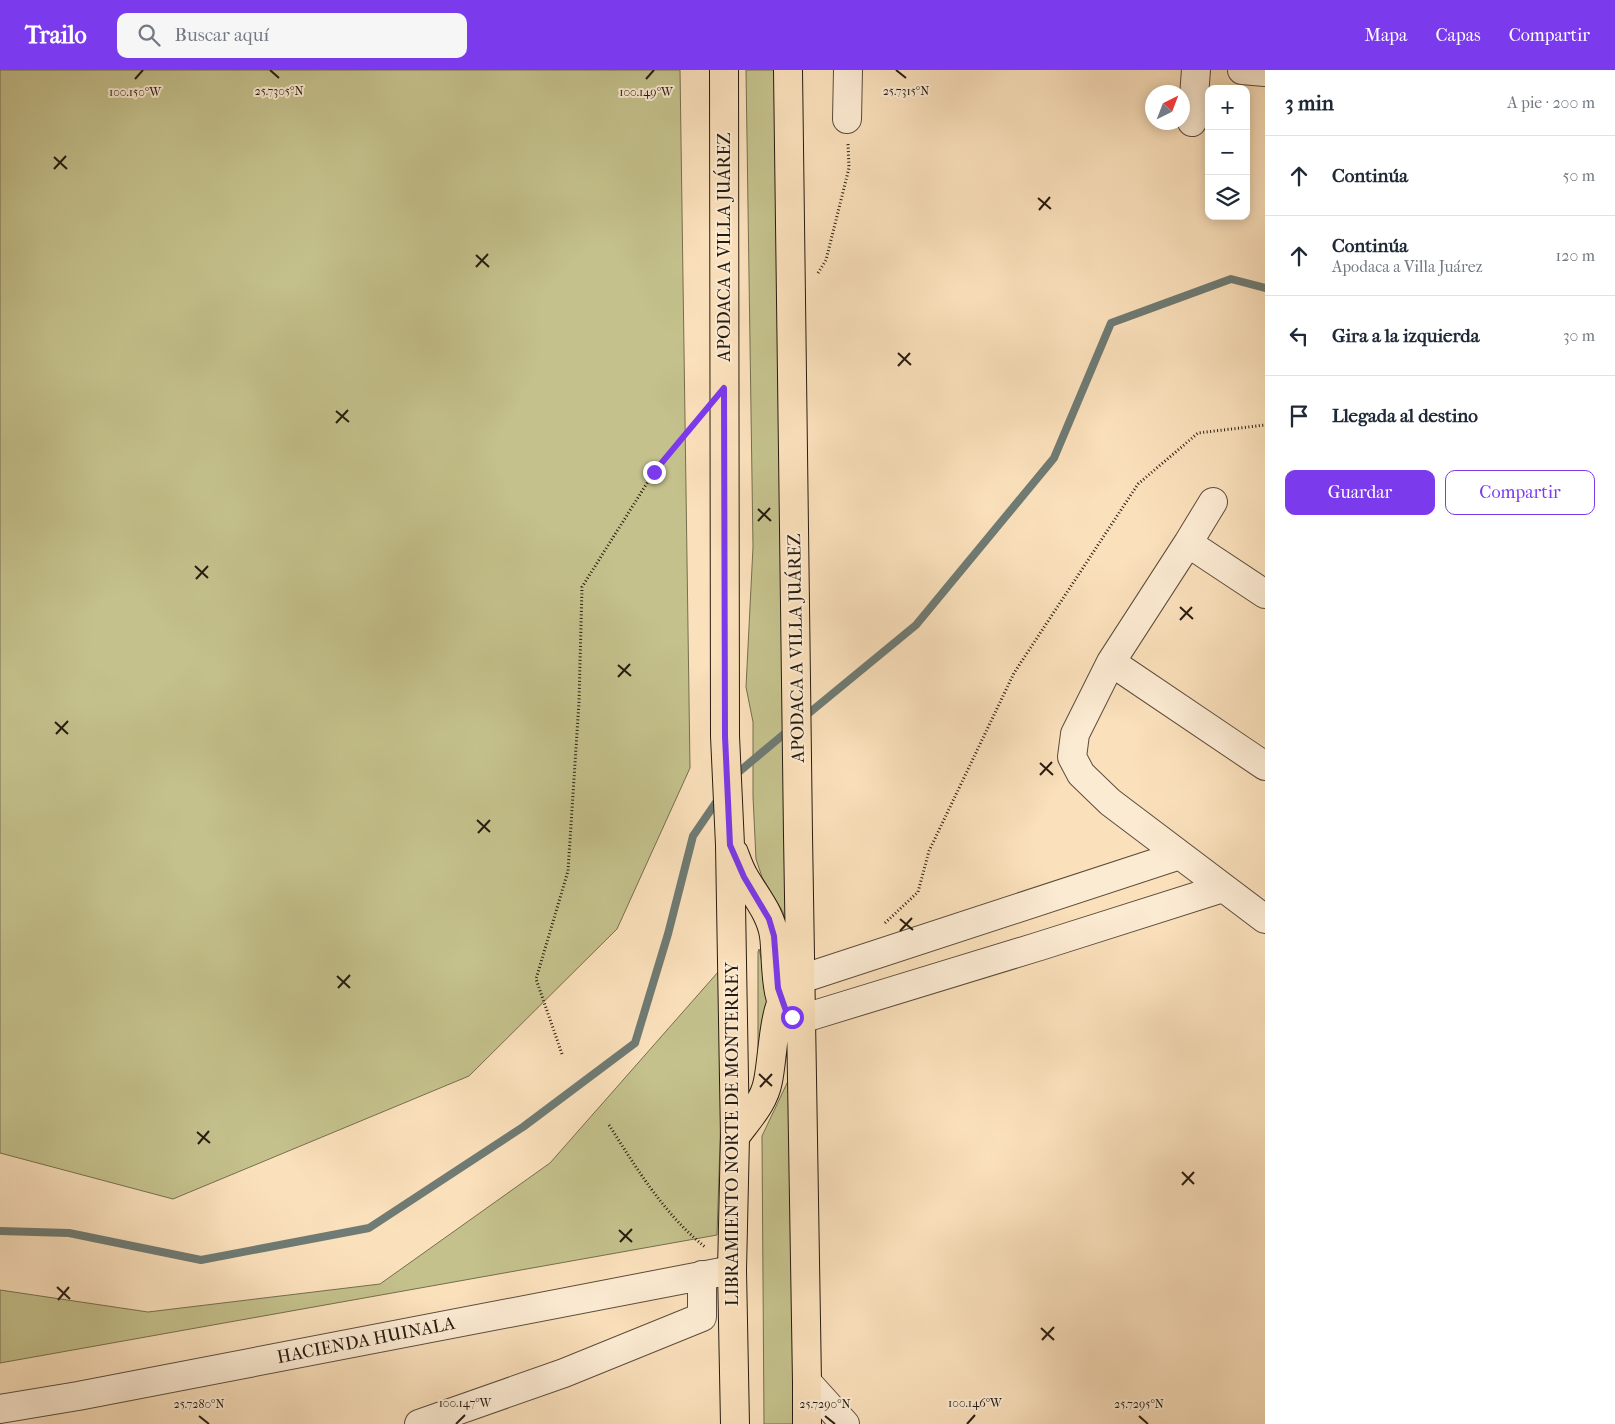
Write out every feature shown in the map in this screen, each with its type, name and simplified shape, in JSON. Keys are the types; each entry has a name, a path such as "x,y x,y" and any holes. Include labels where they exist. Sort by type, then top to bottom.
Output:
{"main road":[{"name":"APODACA A VILLA JUÁREZ","path":"724,70 725,736 730,845"},
{"name":"APODACA A VILLA JUÁREZ","path":"788,70 801,979"},
{"path":"730,845 744,877 769,919 774,936 778,988 791,1010"},
{"name":"LIBRAMIENTO NORTE DE MONTERREY","path":"730,845 734,1137 732,1270 735,1424"},
{"path":"801,979 790,986 807,1382 807,1424"},
{"path":"734,1137 751,1116 765,1092 773,1046 791,1010"}],"street":[{"path":"847,119 848,70"},
{"path":"1192,122 1196,70"},
{"path":"1242,70 1265,72"},
{"path":"1213,502 1111,662 1075,734 1072,757 1081,774 1110,802 1265,919"},
{"path":"1188,543 1265,594"},
{"path":"1111,662 1265,766"},
{"path":"801,979 1180,855"},
{"path":"791,1010 1040,946 1223,888"},
{"path":"1030,903 1040,946"},
{"name":"HACIENDA HUINALA","path":"0,1409 78,1396 732,1270"},
{"path":"702,1275 702,1317"},
{"path":"420,1424 547,1380 702,1317 733,1316"},
{"path":"807,1382 845,1424"}],"path":[{"path":"816,277 826,260 849,168 847,119"},
{"path":"562,1054 536,979 568,871 579,702 582,587 654,472 699,419"},
{"path":"884,924 918,892 929,851 1014,673 1138,484 1198,433 1265,425"},
{"path":"609,1125 650,1189 694,1239 732,1270"}],"shaded area":[{"path":"0,70 680,70 690,768 617,929 469,1076 173,1199 0,1153"},
{"path":"746,70 777,70 786,927 783,912 762,877 756,859 753,797 753,722 746,687 753,547"},
{"path":"759,949 769,1003 758,1067 758,952"},
{"path":"726,963 717,1235 0,1363 0,1290 148,1312 380,1284 550,1163"},
{"path":"791,1042 800,1424 764,1424 762,1136 788,1081 787,1044"}],"waterway":[{"path":"803,718 916,625 1054,458 1111,323 1231,279 1265,288"},
{"path":"734,776 790,729"},
{"path":"0,1231 69,1233 201,1260 369,1228 523,1127 635,1043 668,934 693,836 719,798"}],"route":[{"path":"654,472 724,388 725,736 730,845 744,877 769,919 774,936 778,988 786,1011 792,1017"}]}
